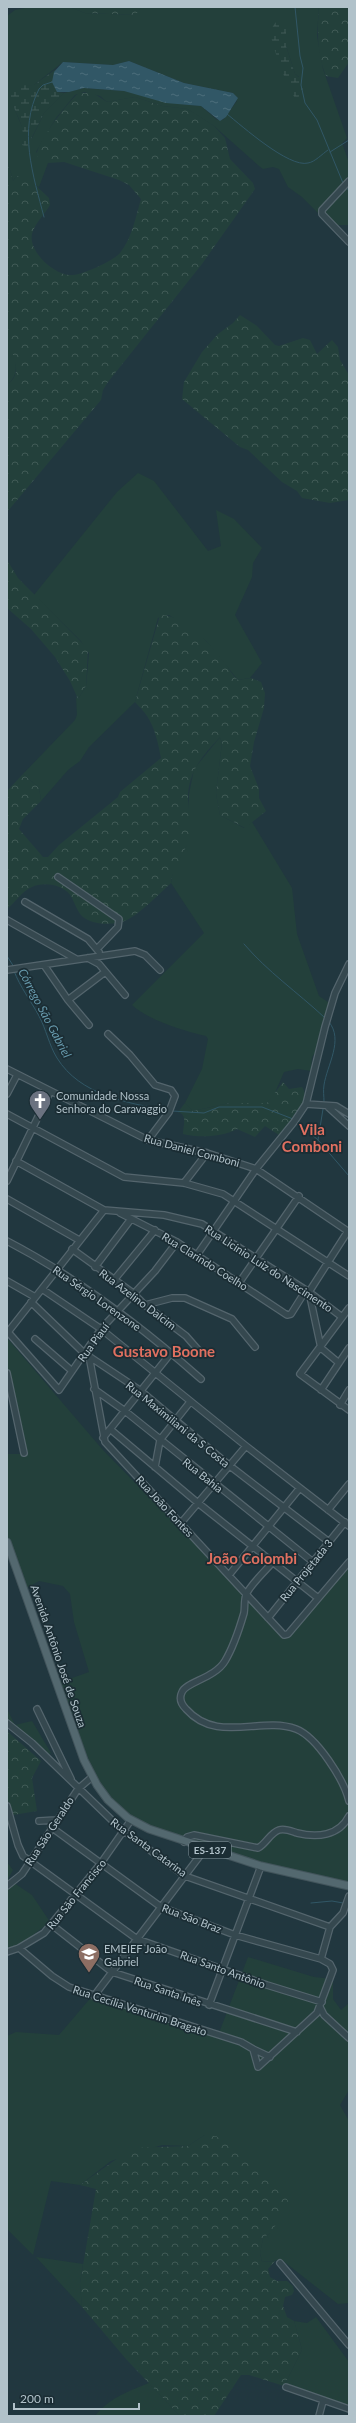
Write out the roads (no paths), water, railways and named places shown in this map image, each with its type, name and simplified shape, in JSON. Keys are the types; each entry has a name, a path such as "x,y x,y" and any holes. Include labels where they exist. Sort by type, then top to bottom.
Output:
{"main road":[{"name":"Avenida Antônio José de Souza","path":"7,1542 82,1753 92,1777"},
{"name":"ES-137","path":"92,1777 108,1800 131,1820 184,1842 261,1866 349,1886"}],"street":[{"path":"349,181 322,210 322,214 349,242"},
{"path":"12,969 88,958 99,952 118,927 119,919 58,877"},
{"path":"25,902 88,939 99,952"},
{"path":"7,920 76,959"},
{"path":"99,952 140,952 160,970"},
{"path":"88,958 106,972 125,995"},
{"path":"198,1255 256,1169 306,1104 314,1066 335,993 349,964"},
{"path":"44,965 68,1000 89,1025"},
{"path":"68,1000 106,972"},
{"path":"108,1034 130,1055 155,1085 171,1090 175,1096 171,1110 148,1140"},
{"name":"Rua Daniel Comboni","path":"7,1069 50,1092 148,1140 207,1153 256,1169 299,1196 348,1231"},
{"path":"7,1094 17,1075"},
{"path":"7,1181 50,1092"},
{"path":"306,1104 336,1106 349,1114"},
{"path":"326,1106 349,1126"},
{"path":"7,1114 124,1176 184,1183 235,1199 277,1230 349,1276"},
{"path":"184,1183 207,1153"},
{"name":"Rua Licinio Luiz do Nascimento","path":"16,1161 104,1210 120,1213 164,1215 186,1219 214,1230 308,1291 342,1317"},
{"path":"239,1283 299,1196"},
{"path":"7,1199 79,1240"},
{"path":"8,1332 104,1210"},
{"name":"Rua Clarindo Coelho","path":"120,1213 177,1242 287,1315 291,1314 308,1291"},
{"path":"95,1267 131,1219"},
{"path":"114,1280 154,1230"},
{"path":"339,1363 320,1348 308,1291 348,1231"},
{"name":"Rua Sérgio Lorenzone","path":"7,1241 57,1268 117,1310 171,1353 200,1379"},
{"name":"Rua Piauí","path":"8,1332 59,1390 72,1371 86,1355 101,1329 117,1310 155,1271 177,1242"},
{"name":"Rua Azelino Dalcim","path":"72,1249 133,1293 145,1305 186,1336 200,1352"},
{"name":"Rua Maximiliani da S Costa","path":"7,1281 33,1299 86,1355 141,1391 230,1466 329,1542"},
{"path":"42,1288 101,1329 299,1489 347,1524"},
{"path":"145,1305 172,1298 185,1298 232,1320 254,1347"},
{"path":"349,1308 300,1374 340,1405 349,1410"},
{"path":"35,1339 72,1371"},
{"path":"321,1390 349,1348"},
{"path":"103,1438 171,1353"},
{"name":"Rua João Fontes","path":"86,1355 105,1442 284,1635 288,1634 318,1598"},
{"path":"7,1373 9,1397 24,1453"},
{"name":"Rua Bahia","path":"94,1389 125,1411 313,1562"},
{"path":"340,1405 349,1390"},
{"path":"155,1467 160,1440 190,1402"},
{"path":"110,1429 198,1503 318,1598 349,1562"},
{"path":"181,1523 246,1446"},
{"path":"328,1510 349,1484"},
{"path":"229,1575 299,1489"},
{"name":"Rua Projetada 3","path":"268,1618 329,1542 347,1524"},
{"path":"273,1562 246,1595 239,1631 226,1660 212,1674 185,1688 181,1694 181,1702 191,1714 216,1726 237,1729 284,1727 302,1732 312,1741 340,1778 349,1801"},
{"name":"Rua Santa Catarina","path":"37,1709 68,1769 71,1779"},
{"name":"Rua Santa Catarina","path":"7,1722 71,1779 78,1789 124,1832 185,1876 330,1927"},
{"name":"Rua São Geraldo","path":"7,1886 22,1874 51,1827 78,1789 92,1777"},
{"path":"7,1806 18,1845 29,1861"},
{"path":"184,1842 187,1837 194,1835 258,1848 274,1833 281,1830 307,1835 326,1835 336,1830 349,1816"},
{"path":"39,1821 56,1820"},
{"name":"Rua São Francisco","path":"7,1952 19,1948 39,1937 52,1925 101,1863 131,1820"},
{"name":"Rua São Braz","path":"51,1827 161,1907 236,1935 321,1959"},
{"path":"94,1996 205,1849"},
{"name":"Rua Santo Antônio","path":"29,1861 137,1939 321,2004"},
{"path":"209,2005 261,1866"},
{"path":"253,2049 258,2067 315,2015 321,2004 333,1970 330,1964 321,1959 330,1927 343,1913 349,1896"},
{"name":"Rua Santa Inês","path":"52,1925 112,1972 209,2005 297,2032"},
{"name":"Rua Cecília Venturim Bragato","path":"19,1948 59,1981 94,1996 235,2040 270,2057"},
{"path":"321,2004 324,2015 349,2038"},
{"path":"315,2015 324,2015"},
{"path":"280,2263 349,2345"},
{"path":"286,2387 349,2409"},
{"path":"318,2416 323,2400"}],"water":[{"path":"129,61 184,83 233,93 238,98 226,117 220,121 201,106 166,103 124,91 84,88 69,92 57,92 52,82 54,72 63,62 113,65"}],"waterway":[{"path":"295,7 300,56 303,68 301,85 305,103 317,120 343,183"},
{"path":"44,217 32,169 28,136 29,120 39,89 43,85 52,82"},
{"path":"227,114 266,145 289,159 300,163 308,163 316,160 328,150"},
{"path":"330,152 349,140"},
{"path":"346,187 349,191"},
{"path":"244,944 273,973 324,1017"},
{"name":"Córrego São Gabriel","path":"7,956 14,967"},
{"name":"Córrego São Gabriel","path":"14,971 19,983 36,1010 54,1053 67,1071 78,1081 91,1089 106,1095 120,1100 166,1110"},
{"path":"324,1101 324,1085 335,1045 333,1029 329,1022"},
{"name":"Córrego São Gabriel","path":"172,1111 204,1113 219,1107 262,1107 293,1119"},
{"path":"318,1140 323,1109"},
{"name":"Córrego São Gabriel","path":"297,1122 318,1140 349,1176"},
{"path":"311,1903 332,1901 343,1903"},
{"path":"7,1949 17,1946"}],"place":[{"name":"Comunidade Nossa Senhora do Caravaggio","path":"40,1120"},
{"name":"EMEIEF João Gabriel","path":"89,1974"}],"district":[{"name":"Vila Comboni","path":"312,1138"},
{"name":"Gustavo Boone","path":"164,1351"},
{"name":"João Colombi","path":"252,1558"}]}
